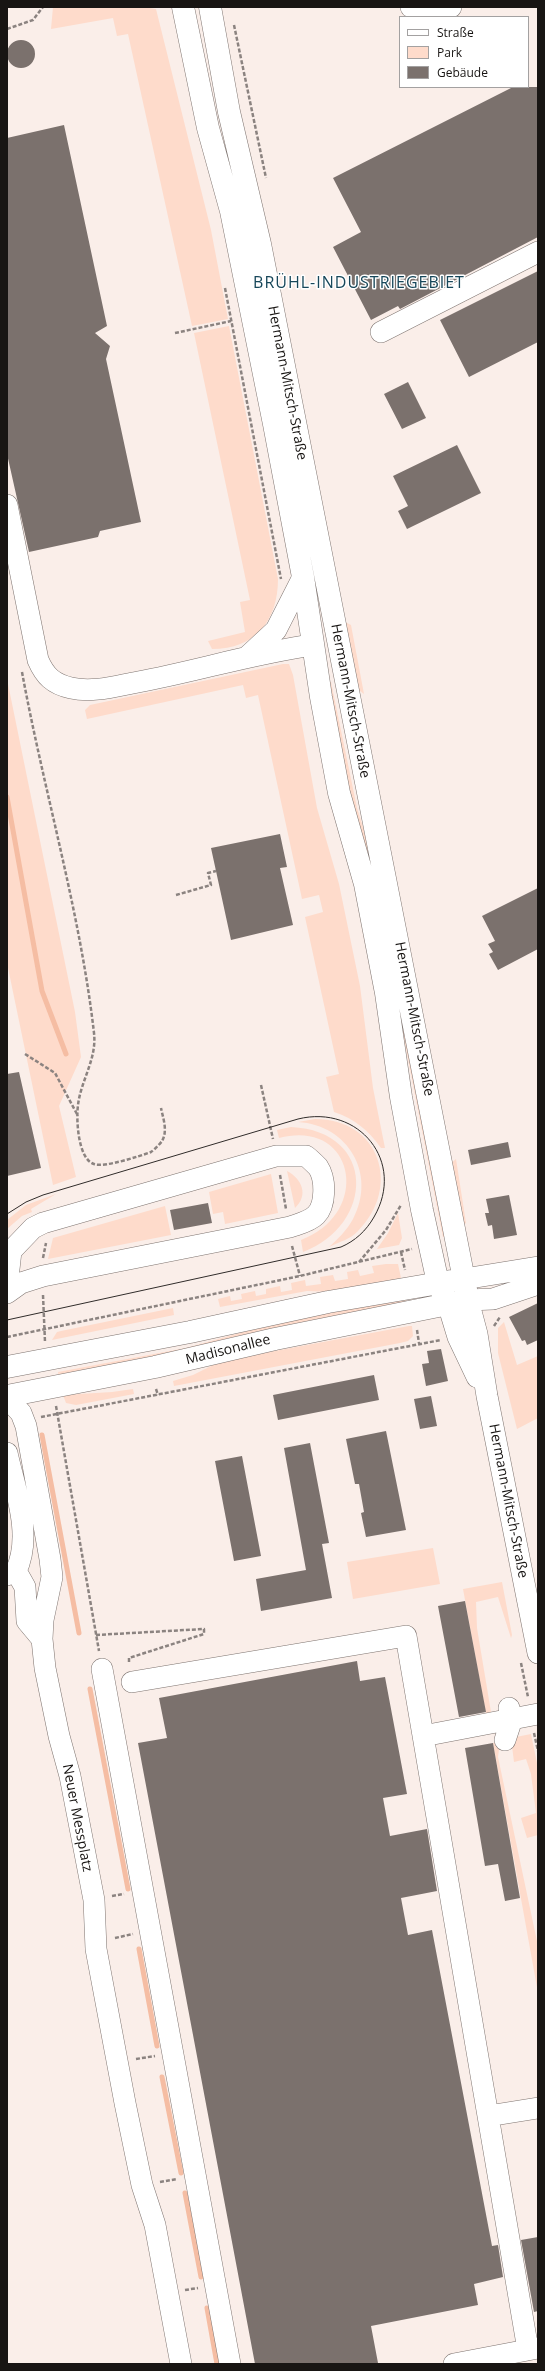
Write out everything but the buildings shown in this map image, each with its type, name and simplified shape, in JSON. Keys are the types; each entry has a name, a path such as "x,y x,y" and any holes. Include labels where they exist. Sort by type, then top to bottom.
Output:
{"main road":[{"name":"Hermann-Mitsch-Straße","path":"183,7 208,128 231,211 303,577 321,697 339,793 365,884 386,994 402,1105 438,1283 458,1302 464,1279 260,244 229,112 210,7"},
{"path":"313,645 338,641"},
{"name":"Madisonallee","path":"7,1367 190,1332 328,1302 464,1279"},
{"name":"Madisonallee","path":"7,1397 162,1366 275,1339 458,1302"}],"street":[{"path":"411,7 430,14 451,7"},
{"path":"381,332 538,252"},
{"path":"7,505 38,660 44,674 52,680 72,688 96,689 180,674 248,656 313,645"},
{"path":"248,656 276,630 303,577"},
{"path":"7,1287 10,1251 33,1228 43,1223 276,1156 306,1156 319,1168 323,1185 324,1200 317,1214 309,1220 290,1227 43,1276 21,1283 7,1293"},
{"path":"464,1279 538,1267"},
{"path":"458,1302 506,1296 535,1285 538,1282"},
{"name":"Hermann-Mitsch-Straße","path":"458,1302 458,1338 487,1396 538,1653"},
{"name":"Neuer Messplatz","path":"7,1397 21,1413 26,1426 50,1559 52,1577 43,1620 42,1639 59,1736 70,1776 94,1900 96,1941 118,2063 142,2185 154,2225 181,2364"},
{"path":"7,1453 22,1523 24,1543 22,1558 12,1573 25,1587 27,1621 42,1639"},
{"path":"132,1682 406,1636 488,2116 533,2349 454,2364"},
{"path":"102,1669 230,2364"},
{"path":"423,1736 510,1714 538,1714"},
{"path":"505,1740 510,1714"},
{"path":"488,2116 538,2108"}],"path":[{"path":"7,29 33,20 43,7"},
{"path":"175,333 231,321"},
{"path":"238,358 273,538 282,595 289,606"},
{"path":"32,724 87,975 95,1042 91,1062 78,1105 78,1117 83,1153 92,1164 103,1166 152,1151 162,1141 165,1130 161,1108"},
{"path":"176,895 211,885 208,873 216,871"},
{"path":"25,1054 55,1073 78,1117"},
{"path":"261,1085 286,1212"},
{"path":"358,1263 386,1230 403,1202"},
{"path":"43,1260 46,1241"},
{"path":"7,1337 358,1263 411,1249"},
{"path":"44,1301 43,1329 45,1342"},
{"path":"494,1329 496,1322 504,1315"},
{"path":"36,1418 440,1340"},
{"path":"156,1389 158,1395"},
{"path":"57,1414 98,1647"},
{"path":"96,1634 204,1629 204,1634 129,1658 132,1682"},
{"path":"94,1900 143,1890"},
{"path":"96,1941 150,1931"},
{"path":"118,2063 173,2052"},
{"path":"142,2185 195,2176"},
{"path":"167,2293 215,2285"}],"green space":[{"path":"53,7 144,7 156,9 211,230 228,319 192,326 128,34 117,36 113,18 51,29"},
{"path":"229,326 278,579 274,608 261,630 252,638 240,644 227,648 212,649 208,641 245,632 240,602 250,600 194,333"},
{"path":"343,621 351,625 364,694 356,688"},
{"path":"283,664 289,664 293,675 317,808 339,884 360,986 373,1088 385,1148 381,1148 366,1131 355,1122 334,1112 326,1077 339,1074 305,917 323,912 319,895 302,899 258,695 246,698 243,685 87,719 85,710 90,705"},
{"path":"7,679 75,1012 81,1057 59,1106 76,1177 53,1185 7,963"},
{"path":"327,682 331,682 357,808 368,843 448,1236 443,1237 383,932 352,811"},
{"path":"315,1119 337,1122 355,1130 369,1143 377,1158 381,1176 379,1195 371,1214 355,1234 329,1247 348,1227 353,1219 360,1202 362,1185 359,1169 353,1155 344,1142 331,1132 316,1125 298,1122"},
{"path":"291,1127 319,1132 339,1144 352,1161 356,1181 354,1202 344,1222 327,1239 303,1252 301,1240 324,1227 339,1210 346,1191 346,1171 338,1154 325,1142 305,1136 279,1138 277,1130"},
{"path":"456,1159 466,1223 463,1225 450,1164"},
{"path":"287,1171 297,1178 302,1188 302,1198 295,1208"},
{"path":"271,1174 278,1213 225,1224 223,1212 213,1214 209,1192"},
{"path":"56,1194 31,1209 32,1212 22,1216 7,1229 7,1220 26,1205"},
{"path":"165,1206 171,1235 48,1259 53,1238"},
{"path":"398,1213 402,1238 399,1245 377,1249 388,1233"},
{"path":"398,1264 401,1278 388,1283 333,1292 307,1291 220,1307 218,1299 230,1296 231,1301 242,1299 241,1294 255,1291 256,1296 266,1294 266,1289 280,1286 281,1292 292,1290 291,1283 305,1280 306,1286 321,1284 320,1277 333,1275 335,1281 348,1279 347,1272 358,1270 360,1276 374,1273 372,1266"},
{"path":"405,1298 406,1302 273,1328 59,1378 58,1372 186,1348 272,1324"},
{"path":"173,1308 174,1315 52,1340 57,1332"},
{"path":"504,1322 517,1365 538,1356 538,1418 517,1429 498,1353 498,1328"},
{"path":"412,1326 413,1336 408,1341 174,1386 173,1381 193,1375 221,1361"},
{"path":"133,1389 134,1394 76,1405 66,1403 63,1395 112,1392"},
{"path":"433,1548 440,1584 353,1599 347,1562"},
{"path":"502,1582 512,1635 511,1638 498,1597 476,1602 477,1628 491,1712 486,1714 463,1589"},
{"path":"531,1734 538,1768 538,1835 527,1838 521,1818 536,1813 531,1774 526,1759 514,1762 511,1738"},
{"path":"500,1742 498,1757 538,1946 538,1993 493,1743"}],"waterway":[{"path":"7,797 42,991 66,1054"},
{"path":"42,1435 79,1633"},
{"path":"90,1689 128,1889"},
{"path":"139,1949 157,2046"},
{"path":"162,2077 181,2173"},
{"path":"185,2193 201,2277"},
{"path":"207,2308 217,2364"}],"tram line":[{"path":"7,1214 26,1202 43,1195 298,1119 320,1117 340,1120 357,1129 371,1142 380,1158 384,1176 382,1196 374,1217 360,1235 341,1247 7,1320"}],"district":[{"name":"BRÜHL-INDUSTRIEGEBIET","path":"359,283"}]}
